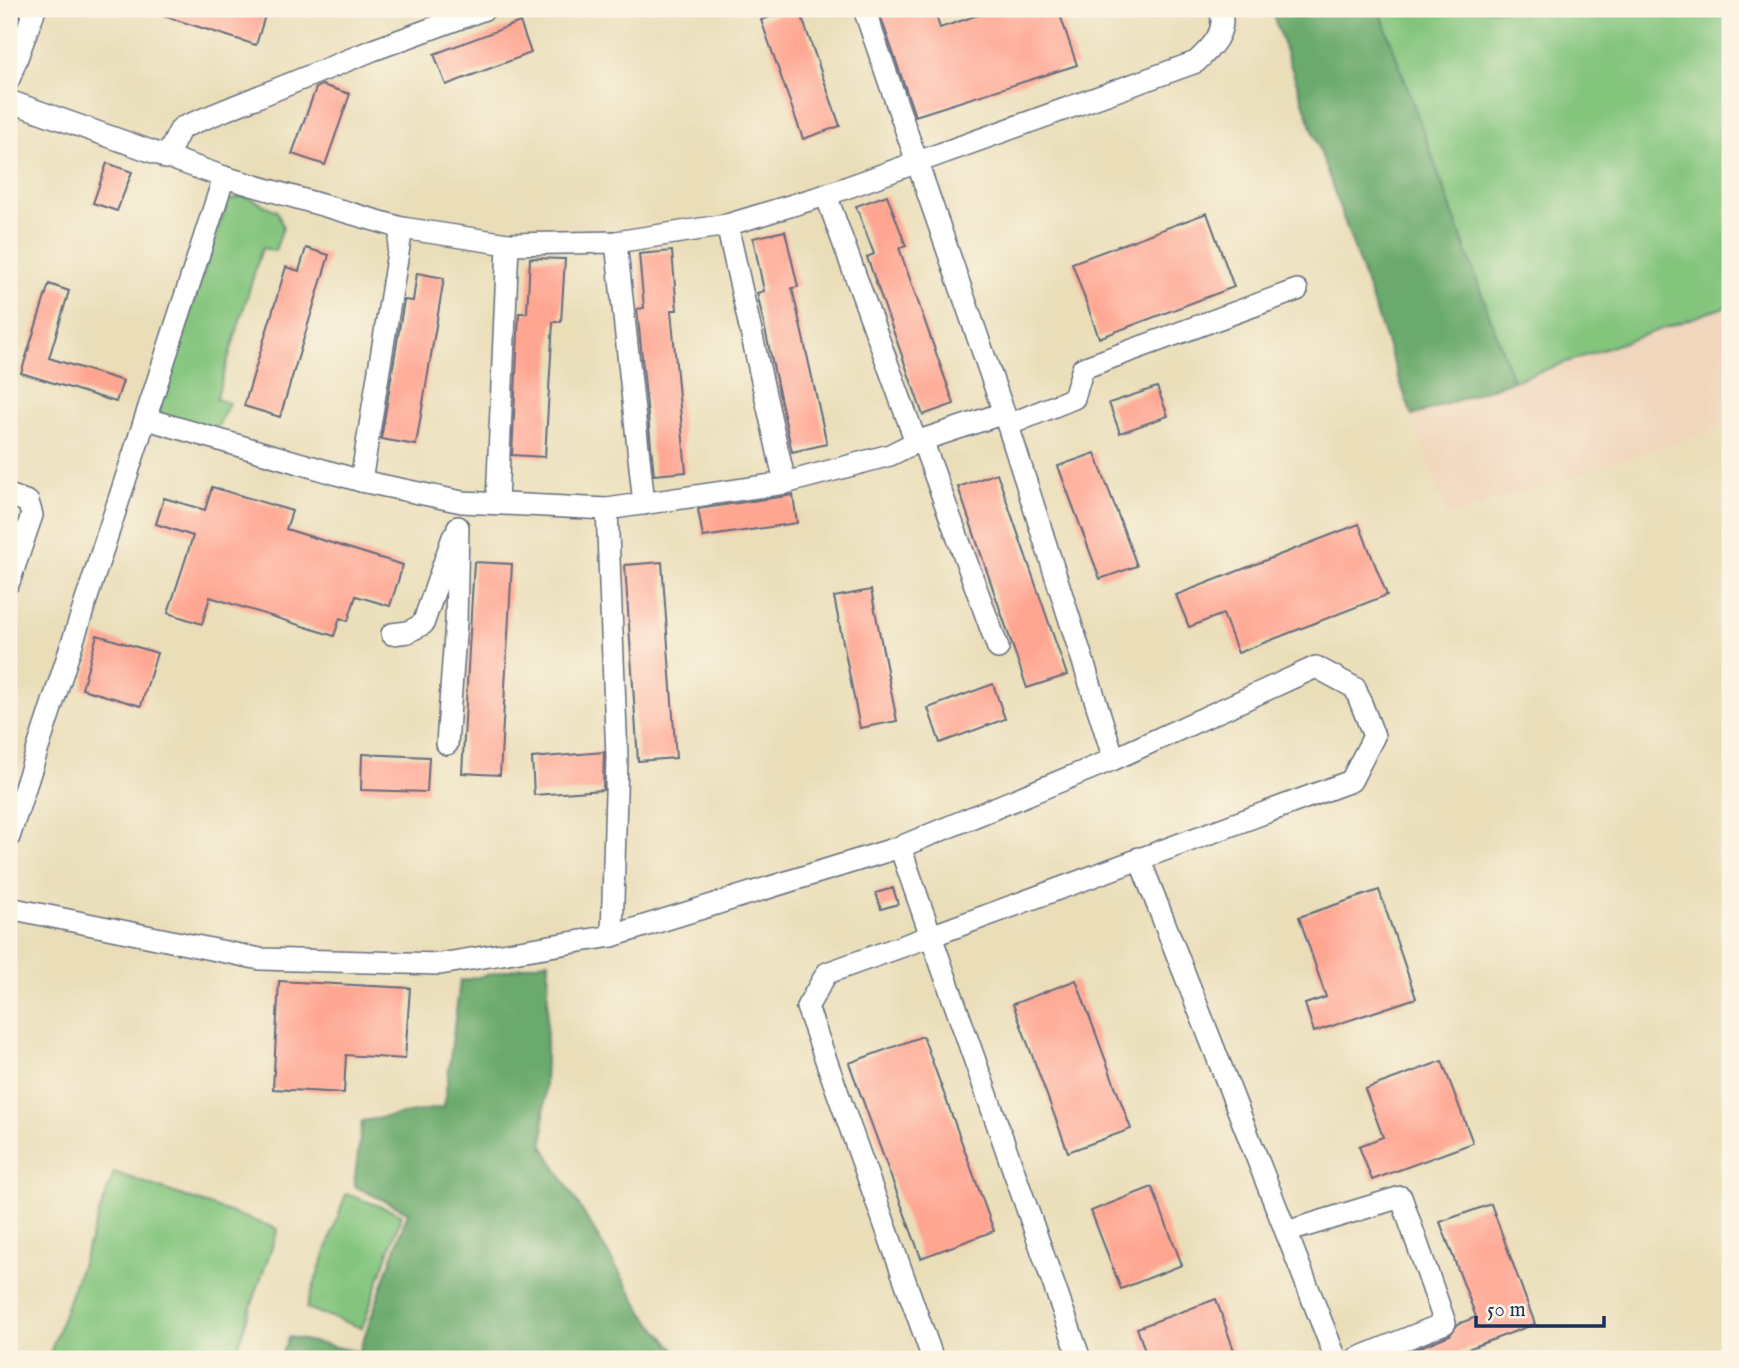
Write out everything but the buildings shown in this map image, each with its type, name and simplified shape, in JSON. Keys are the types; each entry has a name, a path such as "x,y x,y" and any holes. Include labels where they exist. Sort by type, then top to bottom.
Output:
{"street":[{"path":"9,79 35,9"},
{"path":"166,158 181,128 373,50 485,9"},
{"path":"864,9 1006,419 1114,759"},
{"path":"9,101 224,177 402,228 508,244 616,242 727,225 826,195 1196,62 1217,43 1222,16 1220,9"},
{"path":"9,837 15,789 147,419 224,177"},
{"path":"826,195 998,648"},
{"path":"727,225 785,483"},
{"path":"362,481 402,228"},
{"path":"616,242 644,504"},
{"path":"497,502 508,244"},
{"path":"147,419 362,481 462,502 607,509 785,483 890,455 919,441 1074,398 1083,368 1297,290"},
{"path":"9,495 27,502 32,515 9,582"},
{"path":"447,744 456,622 458,527 462,502"},
{"path":"607,509 617,757 612,936"},
{"path":"392,634 408,632 423,625 458,527"},
{"path":"9,908 260,959 440,964 612,936 900,847 1114,759 1316,667 1355,688 1374,736 1351,781 827,973 807,1007 933,1359"},
{"path":"900,847 1080,1359"},
{"path":"1139,858 1336,1359"},
{"path":"1286,1232 1401,1198 1445,1323 1356,1359"}],"shaded area":[{"path":"1730,305 1730,425 1447,517 1412,416"}],"green space":[{"path":"9,9 23,9 9,47"},
{"path":"1271,9 1379,9 1513,381 1412,416"},
{"path":"1379,9 1730,9 1730,305 1513,381"},
{"path":"243,195 277,211 283,227 275,251 262,248 216,399 229,403 218,426 204,431 163,418 158,406 228,201"},
{"path":"549,961 543,1146 645,1315 683,1359 279,1359 289,1337 359,1352 408,1212 354,1186 362,1121 444,1107 460,981"},
{"path":"114,1172 278,1229 233,1359 48,1359"},
{"path":"346,1194 402,1214 362,1328 306,1308"}]}
